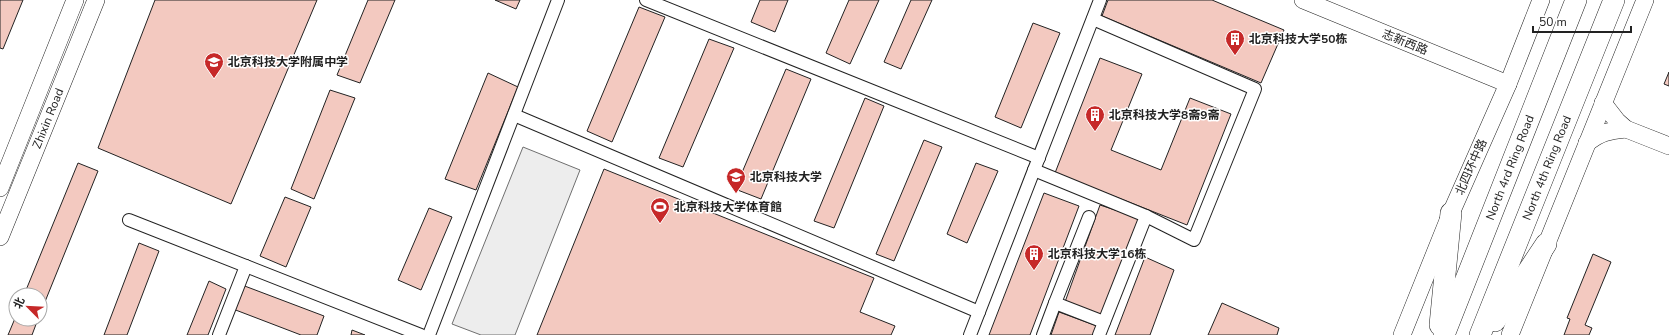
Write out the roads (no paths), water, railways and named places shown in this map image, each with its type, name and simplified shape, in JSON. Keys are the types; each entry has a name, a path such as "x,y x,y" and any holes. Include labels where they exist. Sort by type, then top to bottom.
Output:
{"highway":[{"name":"North 4rd Ring Road","path":"1444,335 1576,0"},
{"name":"North 4th Ring Road","path":"1480,335 1614,0"},
{"path":"1439,335 1451,212"},
{"path":"1486,335 1546,244"}],"street":[{"name":"Zhixin Road","path":"0,188 75,0"},
{"name":"Zhixin Road","path":"0,237 96,0"},
{"path":"429,335 558,0"},
{"path":"646,0 1036,164 1194,240 1255,89 1093,19"},
{"path":"970,335 1100,0"},
{"name":"志新西路","path":"1303,0 1508,84"},
{"name":"北四环中路","path":"1402,335 1451,212 1508,84 1541,0"},
{"path":"1510,335 1644,0"},
{"path":"1603,103 1617,121 1626,129 1669,146"},
{"path":"514,115 979,312"},
{"path":"1587,143 1599,134 1608,131 1626,129"},
{"path":"1100,335 1146,216"},
{"path":"1043,335 1089,217"},
{"path":"130,220 421,335"},
{"path":"219,335 246,266"},
{"path":"1055,304 1104,322"}],"place":[{"name":"北京科技大学50栋","path":"1235,56"},
{"name":"北京科技大学附属中学","path":"214,79"},
{"name":"北京科技大学8斋9斋","path":"1095,132"},
{"name":"北京科技大学","path":"736,194"},
{"name":"北京科技大学体育館","path":"660,224"},
{"name":"北京科技大学16栋","path":"1034,271"}]}
